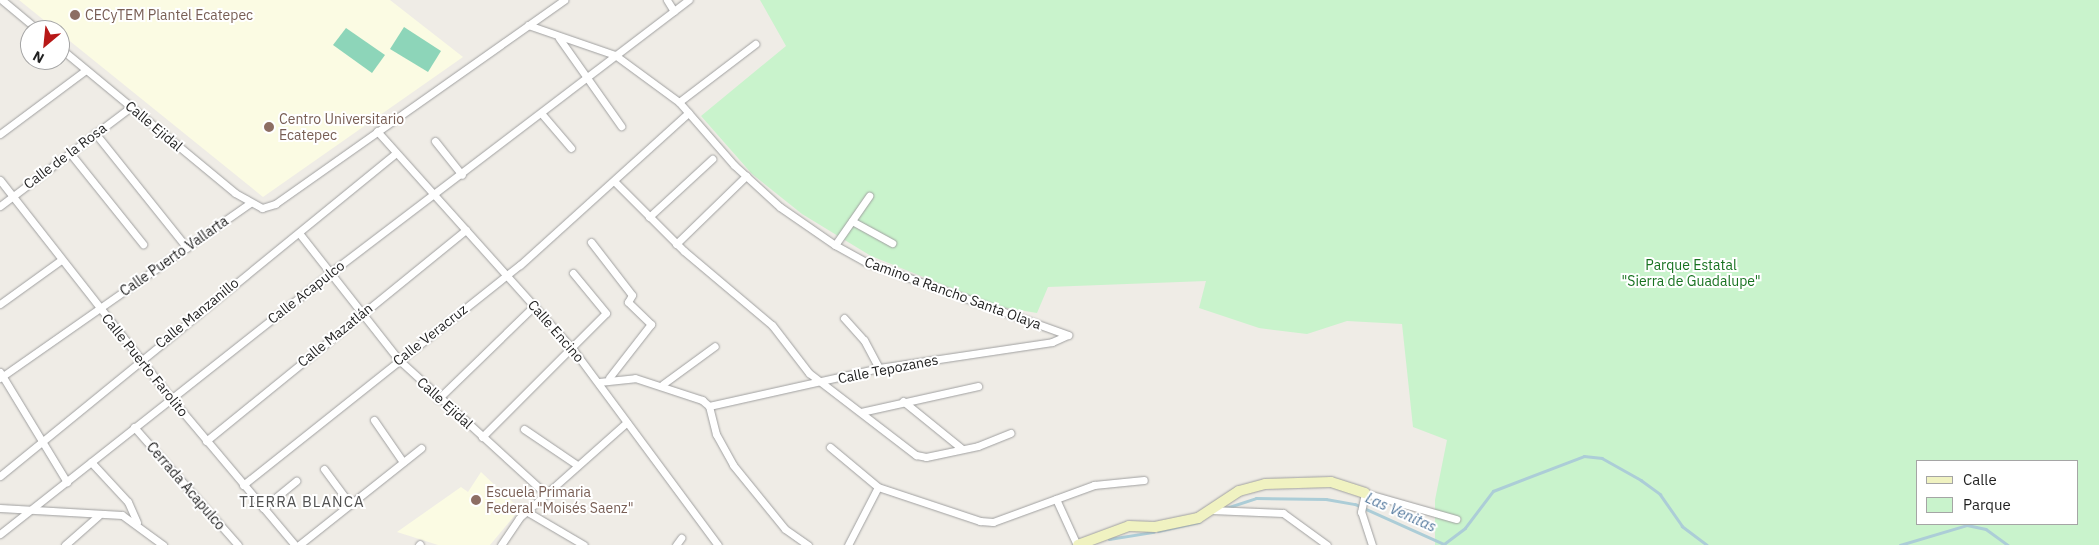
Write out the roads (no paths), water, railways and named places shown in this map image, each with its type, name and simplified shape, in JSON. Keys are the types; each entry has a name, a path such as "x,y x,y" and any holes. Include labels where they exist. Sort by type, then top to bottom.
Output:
{"main road":[{"path":"1077,545 1129,526 1184,523 1238,491 1265,484 1331,482 1365,493"}],"street":[{"path":"2,0 26,20"},
{"path":"250,203 262,208 275,204 564,0"},
{"path":"667,0 674,11"},
{"name":"Calle Acapulco","path":"0,534 330,273 435,196 615,55 689,0"},
{"name":"Camino a Rancho Santa Olaya","path":"528,25 560,38 615,55 678,102 746,176 780,207 834,245 868,263 1068,335"},
{"path":"560,38 621,126"},
{"path":"678,102 755,44"},
{"name":"Calle Ejidal","path":"70,56 250,203"},
{"path":"0,134 86,70"},
{"name":"Calle de la Rosa","path":"0,206 131,107"},
{"path":"541,113 571,148"},
{"name":"Calle Veracruz","path":"244,485 398,360 507,276 688,113"},
{"name":"Calle Encino","path":"377,132 572,348 718,545"},
{"path":"95,134 187,248"},
{"path":"435,141 462,175"},
{"path":"70,153 143,244"},
{"name":"Calle Manzanillo","path":"0,476 141,358 299,233 396,153"},
{"path":"649,217 712,159"},
{"path":"676,244 746,176"},
{"name":"Calle Puerto Farolito","path":"0,180 171,398 295,545"},
{"path":"614,181 676,244 772,325 810,373 916,455 926,457 1011,433"},
{"path":"834,245 869,196"},
{"name":"Calle Puerto Vallarta","path":"1,376 250,203"},
{"path":"852,220 892,243"},
{"name":"Calle Mazatlán","path":"206,441 361,313 466,230"},
{"name":"Calle Ejidal","path":"299,233 398,360 438,399 546,494"},
{"path":"591,242 632,295 628,302 651,324 609,378"},
{"path":"0,304 61,260"},
{"path":"482,437 606,313 573,273"},
{"path":"438,399 535,305"},
{"path":"844,318 864,340 880,368"},
{"name":"Calle Tepozanes","path":"709,406 880,368 1052,342 1068,335"},
{"path":"663,384 715,346"},
{"path":"1,376 67,482"},
{"path":"599,382 609,378 663,384 709,406 716,434 733,466 785,529 808,545"},
{"path":"861,412 903,401 978,386"},
{"path":"903,401 961,448"},
{"path":"374,420 403,462"},
{"path":"501,545 526,511 627,422"},
{"name":"Cerrada Acapulco","path":"134,427 238,545"},
{"path":"524,429 578,465"},
{"path":"830,447 878,487 993,522 1094,485 1144,480"},
{"path":"299,545 420,448"},
{"path":"91,462 128,502 138,522"},
{"path":"324,468 350,504"},
{"path":"263,508 296,482"},
{"path":"848,545 878,487"},
{"path":"1372,545 1361,512 1360,504 1365,493 1456,519"},
{"path":"1056,499 1077,545"},
{"path":"0,508 98,516 122,515 138,522 163,545"},
{"path":"1208,510 1283,513 1328,545"},
{"path":"526,511 584,545"},
{"path":"65,545 98,516"},
{"path":"676,545 682,538"}],"waterway":[{"name":"Las Venitas","path":"1226,508 1256,498 1326,499 1355,504 1444,544 1465,528 1493,491 1584,456 1602,458 1641,480 1660,494 1682,526 1707,545"},
{"name":"Las Venitas","path":"1158,531 1199,522"},
{"name":"Las Venitas","path":"1900,545 1967,525 1986,529 2008,545"},
{"name":"Las Venitas","path":"1109,539 1153,532"}],"place":[{"name":"CECyTEM Plantel Ecatepec","path":"75,15"},
{"name":"Centro Universitario Ecatepec","path":"269,127"},
{"name":"Escuela Primaria Federal \"Moisés Saenz\"","path":"476,500"}],"district":[{"name":"TIERRA BLANCA","path":"302,502"}],"park label":[{"name":"Parque Estatal \"Sierra de Guadalupe\"","path":"1691,274"}]}
